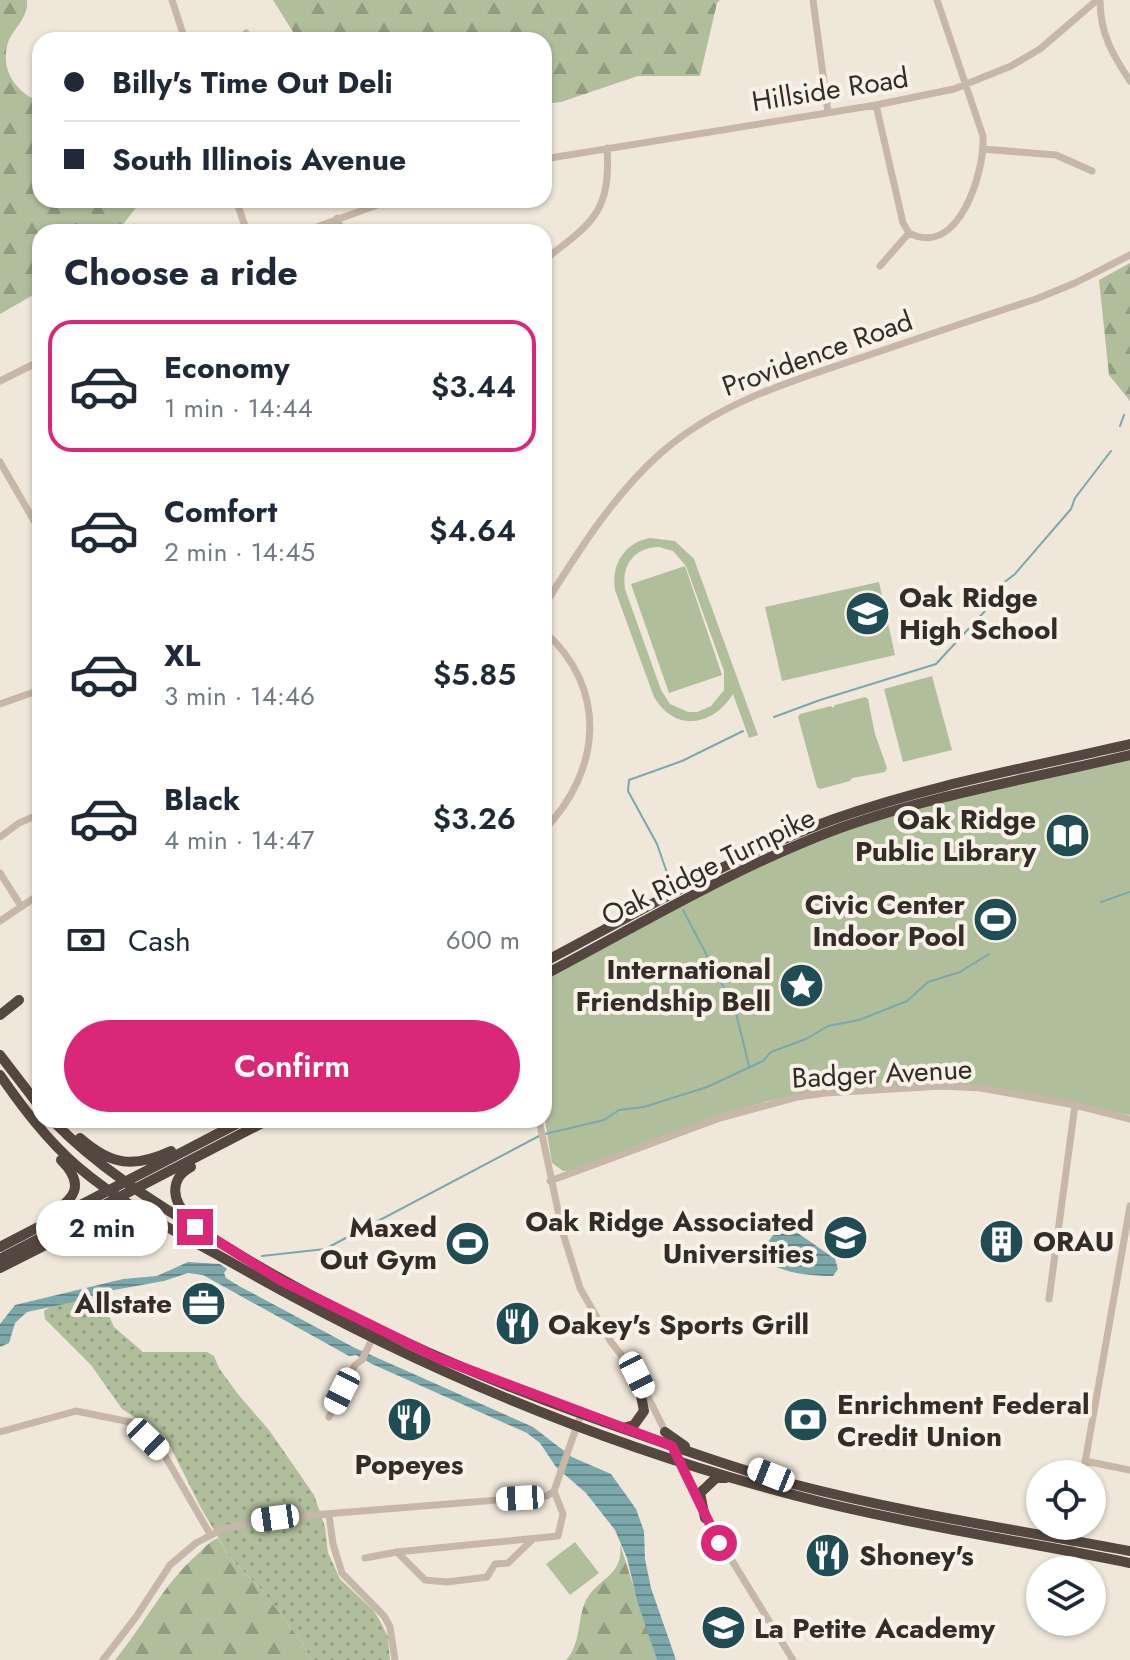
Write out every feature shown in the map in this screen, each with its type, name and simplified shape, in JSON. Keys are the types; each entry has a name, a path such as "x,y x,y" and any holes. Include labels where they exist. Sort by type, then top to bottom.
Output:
{"highway":[{"name":"Oak Ridge Turnpike","path":"552,958 753,853 835,819 934,790 1130,741"},
{"name":"Oak Ridge Turnpike","path":"552,971 741,871 839,829 913,806 1130,755"},
{"path":"0,1045 30,1096"},
{"path":"0,1055 30,1096"},
{"path":"0,1075 32,1118"},
{"path":"62,1128 91,1157 131,1186 280,1280 438,1358 678,1460 737,1479 874,1514 1072,1546 1130,1551"},
{"path":"65,1128 100,1153 125,1162 146,1161 224,1128"},
{"path":"0,1259 121,1198 131,1186 229,1128"},
{"path":"0,1247 110,1190 131,1186 252,1128"},
{"path":"40,1129 77,1166 133,1207 371,1342 579,1419 620,1428 793,1484 1072,1546 1130,1563"},
{"path":"15,1239 68,1202 75,1187 72,1172 54,1153 40,1129"},
{"path":"226,1246 212,1230 183,1212 176,1202 175,1193 178,1177 183,1171 212,1156 233,1138"},
{"path":"0,1268 114,1210 133,1207"},
{"path":"620,1428 634,1425 644,1411 637,1375"},
{"path":"665,1432 684,1445 793,1484"},
{"path":"705,1518 700,1493 703,1487 716,1478 737,1479"}],"street":[{"path":"172,0 182,32"},
{"path":"813,0 828,112"},
{"path":"876,105 900,212 909,233 917,237 940,235 948,231 959,218 980,172 983,136 937,0"},
{"path":"1098,0 1106,41 1130,81"},
{"name":"Hillside Road","path":"552,158 876,105 966,85 1011,66 1040,49 1098,0"},
{"path":"552,254 586,227 600,209 607,189 607,148"},
{"path":"983,149 1056,155 1092,171"},
{"path":"322,224 367,208"},
{"path":"337,218 339,224"},
{"path":"880,266 909,233"},
{"name":"Providence Road","path":"552,594 632,482 663,451 710,417 771,388 1036,299 1130,255"},
{"path":"0,381 32,365"},
{"path":"0,462 32,517"},
{"path":"552,639 562,649 577,675 587,704 590,730 586,762 579,783 552,822"},
{"path":"0,704 32,693"},
{"path":"0,837 32,817"},
{"path":"0,873 21,906"},
{"path":"0,921 32,899"},
{"name":"Badger Avenue","path":"550,1181 720,1118 797,1097 942,1086 980,1088 1075,1105 1130,1119"},
{"path":"1049,1299 1075,1105"},
{"path":"541,1128 550,1181 580,1288 600,1325 637,1375 705,1518 793,1660"},
{"path":"1085,1460 1130,1206"},
{"path":"329,1417 355,1365 362,1360 371,1342"},
{"path":"0,1432 76,1411 130,1422 165,1456 210,1534"},
{"path":"550,1494 579,1419"},
{"path":"1106,1465 1130,1470"},
{"path":"103,1660 170,1565 210,1534 247,1522 550,1494"},
{"path":"365,1558 558,1536 563,1514 550,1494"},
{"path":"329,1515 333,1544 342,1573 384,1616 390,1627 395,1660"},
{"path":"397,1552 425,1580 447,1582 487,1577 495,1564 508,1563 533,1539"},
{"path":"1072,1546 1073,1540"}],"green space":[{"path":"0,0 27,0 25,13 7,46 6,64 18,87 32,98 32,208 136,208 123,224 32,224 32,296 0,314"},
{"path":"273,0 720,0 700,76 638,76 552,103 552,32 293,32"},
{"path":"1130,263 1130,401 1109,375 1099,280"},
{"path":"650,538 675,541 694,559 758,735 749,738 733,694 715,713 694,721 672,716 654,697 614,581 621,556","holes":["659,547 673,551 686,566 724,671 724,690 711,706 697,712 688,712 670,704 661,690 625,589 625,572 637,554"]},
{"path":"685,566 722,675 669,693 631,584"},
{"path":"879,582 895,655 782,681 765,607"},
{"path":"932,676 952,750 903,762 884,689"},
{"path":"865,697 887,768 885,772 852,778 820,789 798,717"},
{"path":"1130,759 1130,1115 980,1085 807,1093 719,1115 572,1171 563,1171 552,1163 546,1128 552,1128 552,975 725,883 799,848 872,821 944,800"},
{"path":"95,1296 101,1298 114,1327 143,1352 207,1352 214,1356 219,1368 269,1430 314,1495 325,1527 328,1553 340,1579 379,1619 388,1637 390,1660 311,1660 304,1645 262,1590 230,1558 170,1446 158,1432 122,1409 91,1365 45,1319 44,1311 50,1307"},
{"path":"218,1538 230,1558 262,1590 304,1645 311,1660 115,1660 175,1577"},
{"path":"575,1542 599,1573 570,1595 546,1564"},
{"path":"620,1544 657,1660 566,1660 577,1639 586,1600 614,1570 620,1555"}],"water":[{"path":"780,1231 795,1231 835,1259 838,1269 833,1276 802,1274 772,1265 768,1255 769,1241"},
{"path":"188,1262 220,1264 227,1269 224,1273 226,1278 239,1286 355,1348 533,1427 572,1457 611,1474 636,1509 644,1531 645,1559 651,1588 676,1660 657,1660 627,1558 615,1530 586,1493 556,1467 540,1443 527,1433 356,1355 349,1356 203,1275 188,1273 27,1312 15,1323 9,1343 0,1347 0,1324 15,1305 123,1279 157,1276"}],"waterway":[{"path":"1120,426 1124,415"},
{"path":"774,717 936,664 985,611 1002,584 1015,574 1071,509 1075,498 1111,451"},
{"path":"672,887 657,844 628,791 629,780 682,761 743,731"},
{"path":"1101,902 1130,892"},
{"path":"683,910 735,1009 749,1066"},
{"path":"545,1134 604,1120 619,1110 644,1107 707,1087 763,1061 771,1052 806,1039 828,1026 859,1020 907,1001 928,982 960,972 989,954"},
{"path":"262,1256 325,1249 539,1136"}],"place":[{"name":"Oak Ridge High School","path":"868,613"},
{"name":"Oak Ridge Public Library","path":"1067,835"},
{"name":"Civic Center Indoor Pool","path":"996,920"},
{"name":"International Friendship Bell","path":"802,985"},
{"name":"Oak Ridge Associated Universities","path":"845,1237"},
{"name":"ORAU","path":"1002,1241"},
{"name":"Maxed Out Gym","path":"468,1243"},
{"name":"Allstate","path":"203,1303"},
{"name":"Oakey's Sports Grill","path":"517,1324"},
{"name":"Popeyes","path":"409,1419"},
{"name":"Enrichment Federal Credit Union","path":"806,1420"},
{"name":"Shoney's","path":"828,1555"},
{"name":"La Petite Academy","path":"723,1628"}],"route":[{"path":"195,1227 280,1280 438,1358 672,1446 719,1543"}]}
